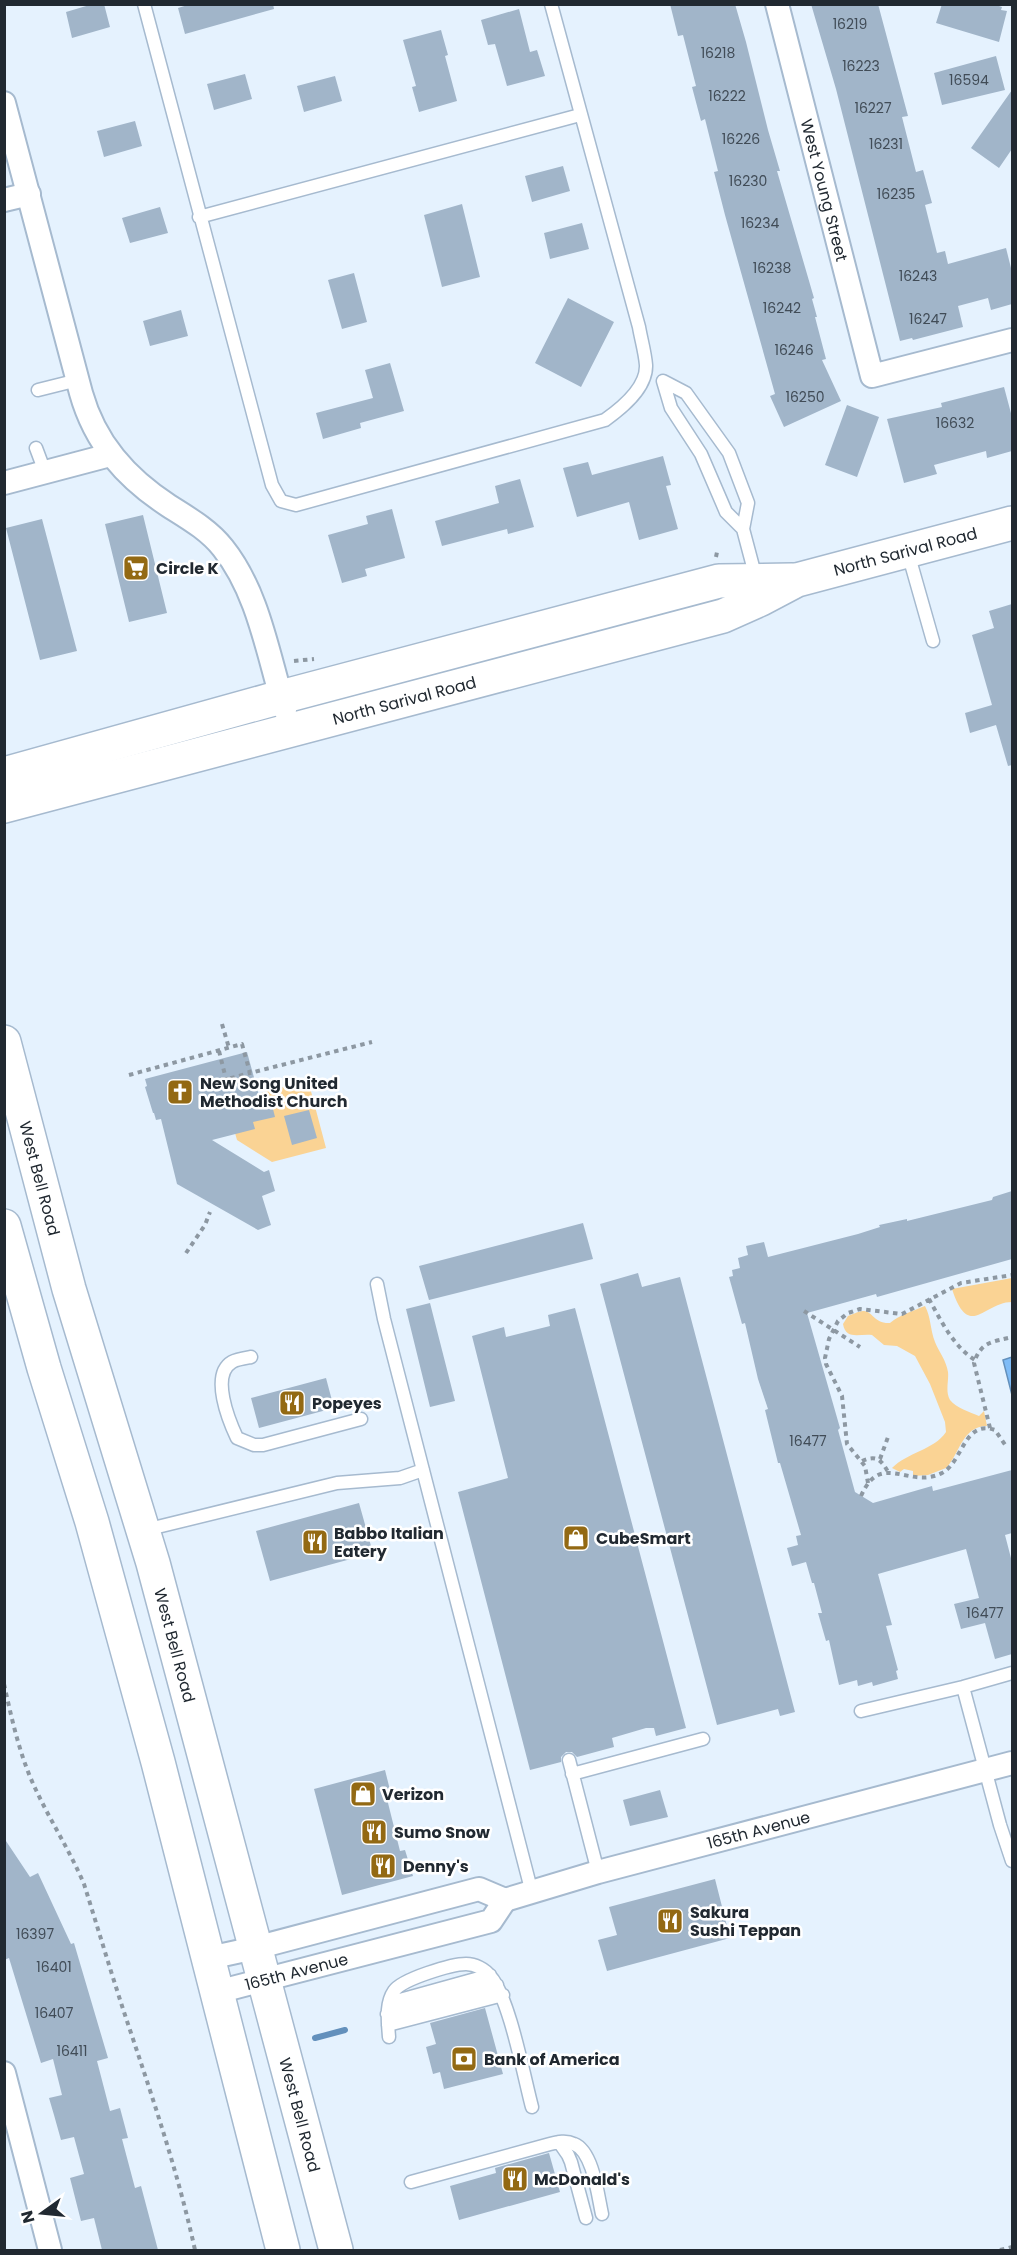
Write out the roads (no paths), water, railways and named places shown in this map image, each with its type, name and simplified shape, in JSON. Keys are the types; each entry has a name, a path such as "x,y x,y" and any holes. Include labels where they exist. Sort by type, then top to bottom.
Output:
{"main road":[{"name":"North Sarival Road","path":"4,806 723,616 759,590 1012,523"},
{"name":"North Sarival Road","path":"4,774 281,697 719,581 759,590"},
{"name":"West Bell Road","path":"4,1042 69,1289 144,1530 336,2250"},
{"path":"4,1226 44,1368 92,1522 158,1762 283,2250"},
{"path":"44,1368 89,1353"}],"street":[{"name":"West Young Street","path":"777,4 872,376 1012,340"},
{"path":"4,103 92,426 110,455 130,477 148,493 205,529 222,546 236,566 254,609 292,731"},
{"path":"4,200 29,194"},
{"path":"4,483 110,455"},
{"name":"165th Avenue","path":"209,1958 479,1889 505,1900 598,1872 1012,1763"},
{"name":"165th Avenue","path":"217,1992 491,1921 505,1900"},
{"path":"4,2073 50,2250"}],"lane":[{"path":"144,4 272,485 281,501 296,505 605,420 631,398 640,385 646,368 639,327 551,4"},
{"path":"199,217 580,115"},
{"path":"646,368 663,381 686,393 729,453 748,503 742,529"},
{"path":"38,390 78,380"},
{"path":"663,381 671,408 701,454 726,512 742,529 759,590"},
{"path":"36,448 45,472"},
{"path":"907,550 933,641"},
{"path":"377,1284 384,1319 532,1893"},
{"path":"251,1357 231,1362 221,1382 231,1425 237,1438 254,1445 263,1445 361,1419"},
{"path":"144,1530 337,1483 400,1478 423,1470"},
{"path":"861,1710 963,1687 1012,1673"},
{"path":"963,1687 1012,1861"},
{"path":"572,1774 703,1739"},
{"path":"569,1760 598,1872"},
{"path":"388,2020 393,1992 402,1983 413,1977 465,1964 479,1967 496,1985 532,2107"},
{"path":"388,2020 496,1985"},
{"path":"388,2020 496,1985"},
{"path":"559,2142 571,2162 586,2218"},
{"path":"411,2182 559,2142 576,2144 586,2154 603,2214"}],"water":[{"path":"1012,1357 1012,1395 1003,1360"}],"waterway":[{"path":"315,2038 345,2030"}],"place":[{"name":"Circle K","path":"136,568"},
{"name":"New Song United Methodist Church","path":"180,1092"},
{"name":"Popeyes","path":"292,1403"},
{"name":"CubeSmart","path":"576,1538"},
{"name":"Babbo Italian Eatery","path":"315,1542"},
{"name":"Verizon","path":"363,1794"},
{"name":"Sumo Snow","path":"374,1832"},
{"name":"Denny's","path":"383,1866"},
{"name":"Sakura Sushi Teppan","path":"670,1921"},
{"name":"Bank of America","path":"464,2059"},
{"name":"McDonald's","path":"515,2179"}]}
